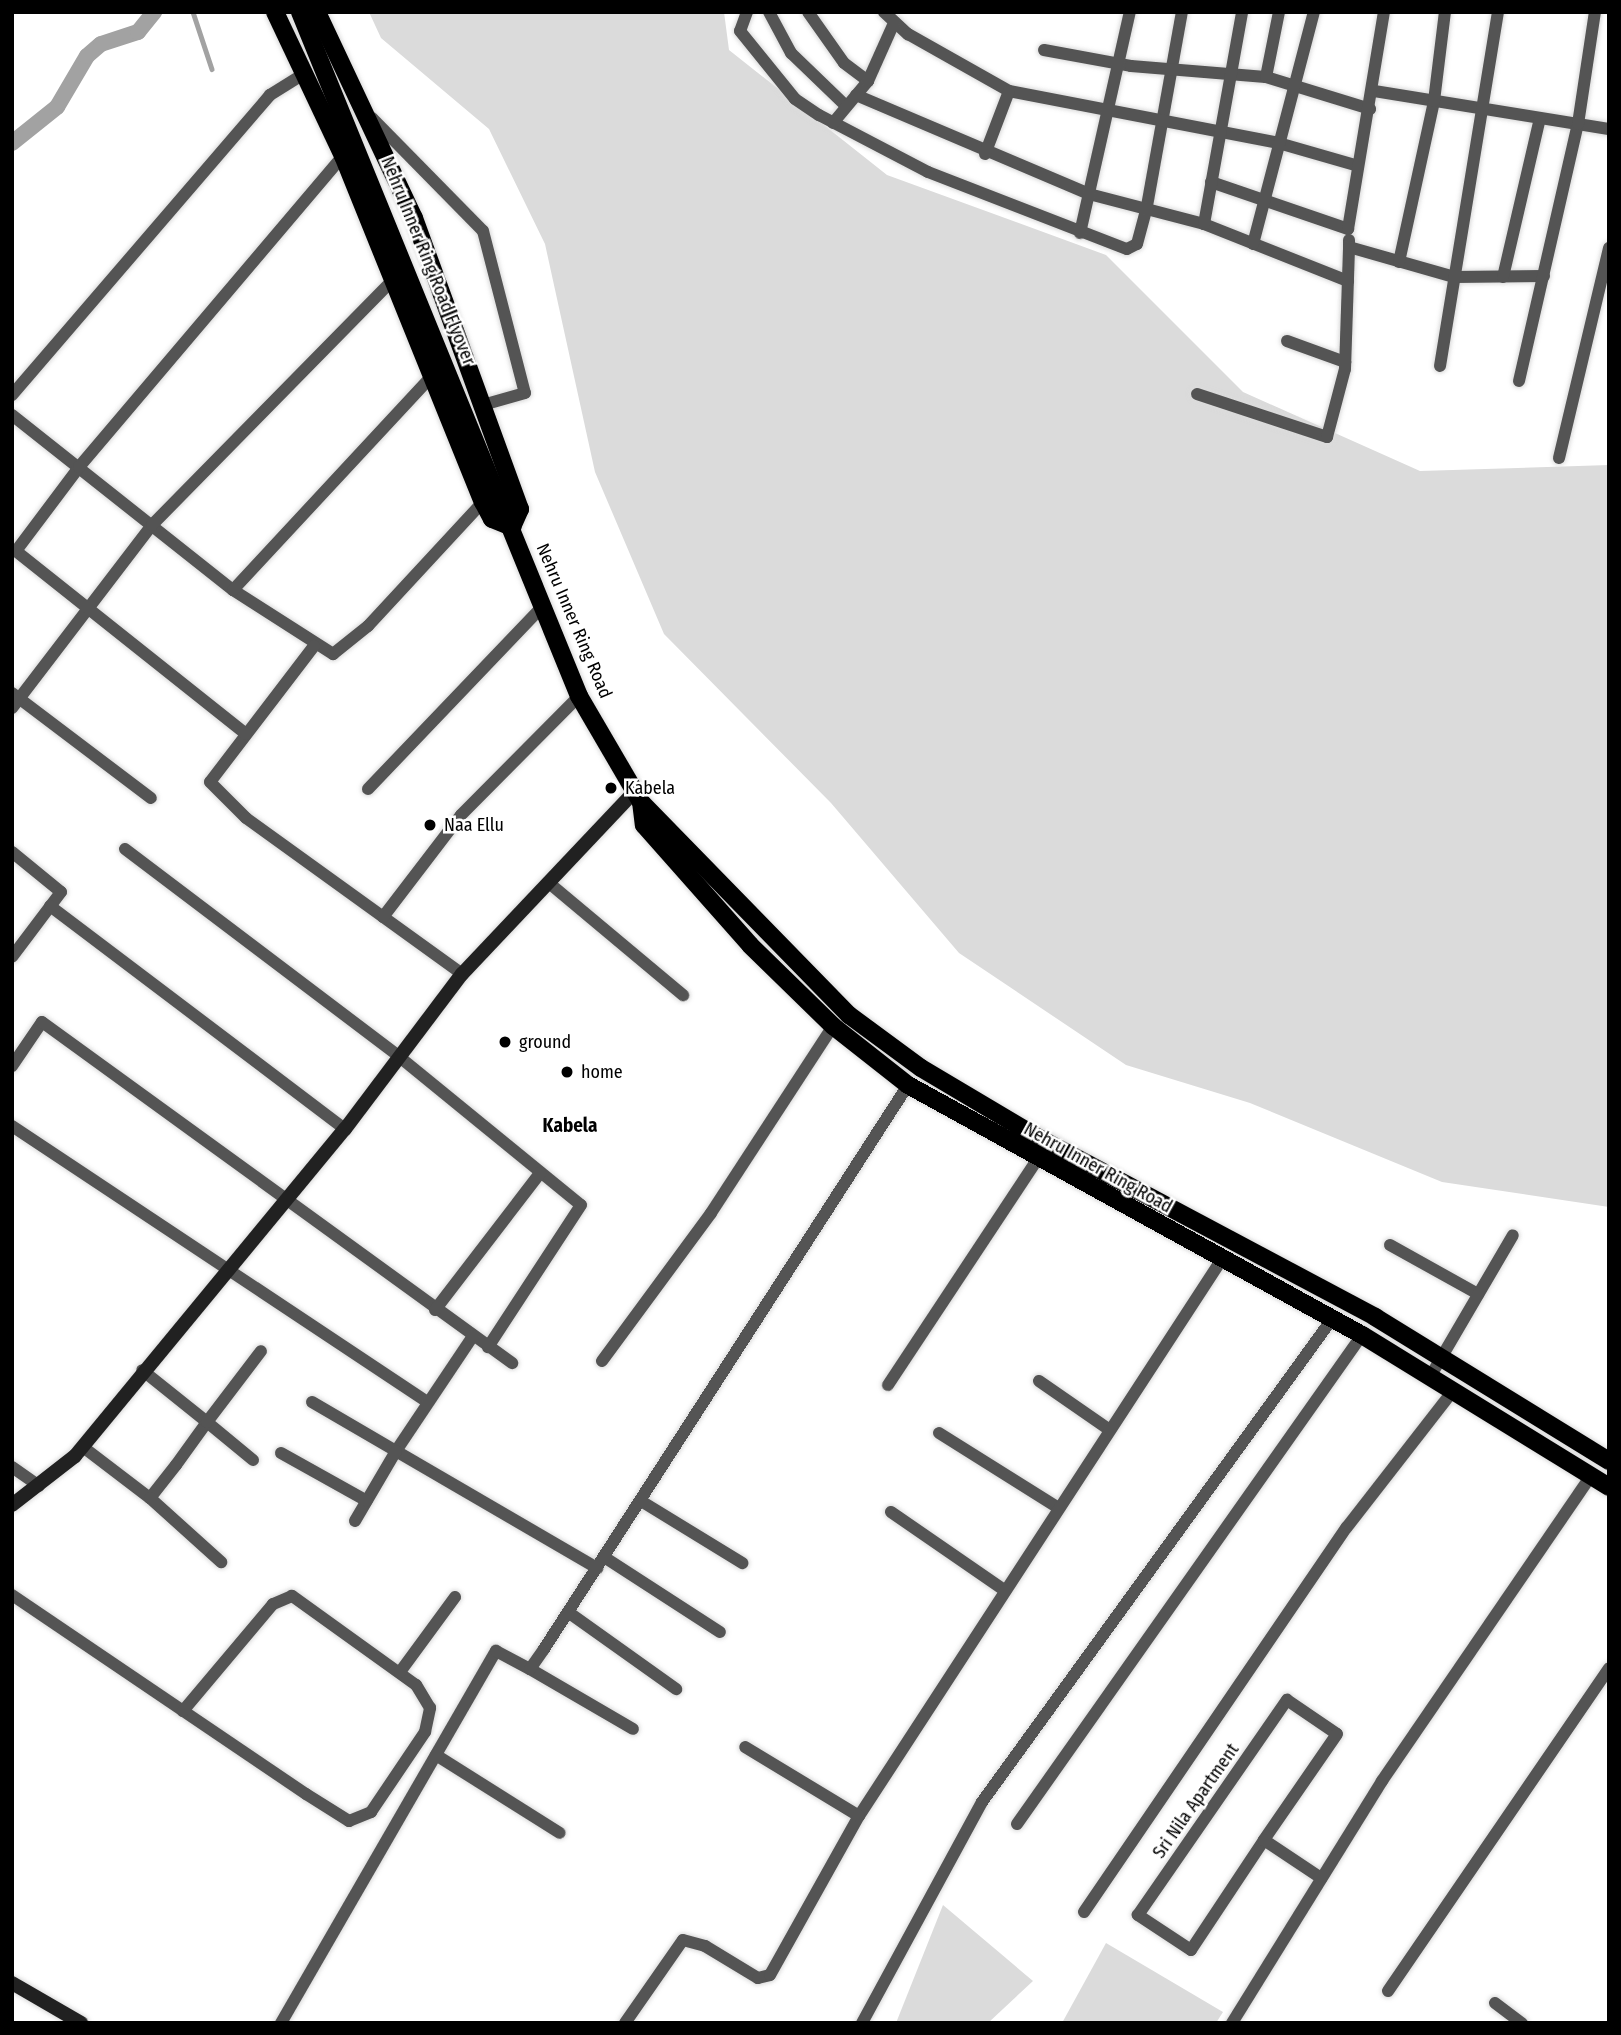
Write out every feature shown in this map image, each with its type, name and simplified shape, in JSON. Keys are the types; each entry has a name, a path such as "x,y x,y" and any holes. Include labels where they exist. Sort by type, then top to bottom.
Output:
{"main road":[{"path":"275,12 342,156 433,375 492,501 492,519 512,527 520,509 483,405 372,118 317,12"},
{"name":"Nehru Inner Ring Road Flyover","path":"300,12 492,501"},
{"name":"Nehru Inner Ring Road","path":"512,527 579,696 637,797 830,996 921,1068 1442,1357 1609,1461"},
{"name":"Nehru Inner Ring Road","path":"637,797 644,825 675,863 832,1027 908,1085 1037,1160 1362,1335 1609,1487"}],"street":[{"path":"747,12 740,31 795,99 832,123 928,172 1080,233 1132,247 1147,206 1182,12"},
{"path":"769,12 791,53 846,107"},
{"path":"808,12 844,63 868,81"},
{"path":"884,12 894,23 1009,91 1163,124 1275,142 1358,166"},
{"path":"1080,233 1130,12"},
{"path":"1204,224 1242,12"},
{"path":"1266,77 1279,12"},
{"path":"1253,244 1275,142 1314,12"},
{"path":"1197,394 1272,415 1322,439 1331,432 1345,362 1349,281 1348,229 1374,91 1384,12"},
{"path":"1399,262 1434,101 1445,12"},
{"path":"1440,366 1486,108 1498,12"},
{"path":"1519,381 1578,124 1595,12"},
{"path":"832,123 868,81 894,23"},
{"path":"1044,50 1119,65 1266,77 1291,90 1370,109"},
{"path":"12,395 270,95 304,74"},
{"path":"985,154 1009,91"},
{"path":"1374,91 1609,129"},
{"path":"856,95 985,154 1089,194 1147,206 1204,224 1349,281"},
{"path":"372,118 483,231 525,393 483,405"},
{"path":"1503,277 1540,118"},
{"path":"246,734 16,551 79,467 342,156"},
{"path":"1211,182 1348,229"},
{"path":"1349,247 1454,277 1544,276"},
{"path":"1559,458 1609,248"},
{"path":"151,798 15,700 152,525 393,280"},
{"path":"1287,341 1345,362"},
{"path":"233,590 433,375"},
{"path":"12,415 233,590 314,646 333,654 368,626 492,501"},
{"path":"368,789 544,605"},
{"path":"314,646 210,782 246,818 462,974"},
{"path":"383,917 461,815 579,696"},
{"path":"12,1505 39,1486 83,1447 282,1198 345,1129 397,1055 462,974 549,883 637,797"},
{"path":"125,849 397,1055 581,1205 488,1347"},
{"path":"12,852 61,892 12,957"},
{"path":"549,883 683,995"},
{"path":"50,906 345,1129"},
{"path":"12,1066 42,1022 435,1310 512,1363"},
{"path":"602,1361 711,1213 832,1027"},
{"path":"530,1669 908,1085"},
{"path":"12,1125 230,1266 428,1402"},
{"path":"888,1385 1037,1160"},
{"path":"435,1310 540,1173"},
{"path":"1430,1377 1513,1235"},
{"path":"1390,1245 1478,1294"},
{"path":"625,2023 683,1940 705,1946 758,1978 770,1975 859,1816 1107,1428 1222,1259"},
{"path":"862,2023 982,1802 1332,1319"},
{"path":"1017,1824 1362,1335"},
{"path":"355,1521 396,1451 473,1336"},
{"path":"150,1498 261,1351"},
{"path":"142,1370 253,1460"},
{"path":"1039,1381 1107,1428"},
{"path":"1084,1912 1347,1527 1453,1391"},
{"path":"312,1402 720,1632"},
{"path":"939,1433 1057,1507"},
{"path":"83,1447 150,1498 221,1562"},
{"path":"281,1453 367,1501"},
{"path":"12,1467 39,1486"},
{"path":"1232,2023 1321,1878 1591,1476"},
{"path":"641,1501 742,1563"},
{"path":"891,1512 1004,1590"},
{"path":"12,1595 183,1711 356,1821 371,1812 429,1721 427,1698 400,1672 304,1601 283,1597 183,1711"},
{"path":"400,1672 455,1597"},
{"path":"568,1612 676,1689"},
{"path":"281,2023 496,1651 633,1728"},
{"path":"1388,1991 1609,1668"},
{"name":"Sri Nila Apartment","path":"1287,1700 1337,1734 1264,1840 1191,1950 1138,1915 1287,1700"},
{"path":"745,1747 859,1816"},
{"path":"436,1755 560,1833"},
{"path":"1264,1840 1321,1878"},
{"path":"12,1983 81,2023"},
{"path":"1495,2003 1522,2023"}],"shaded area":[{"path":"369,12 724,12 729,50 887,175 1106,255 1243,392 1420,471 1609,465 1609,1207 1442,1182 1250,1103 1126,1065 959,953 831,803 664,634 595,472 545,244 489,129 381,38"},
{"path":"943,1905 1033,1981 988,2023 896,2023"},
{"path":"1106,1943 1223,2012 1216,2023 1062,2023"}],"waterway":[{"path":"12,143 57,107 87,56 101,44 138,32 154,12"},
{"path":"193,12 212,69"}],"place":[{"name":"Kabela","path":"611,788"},
{"name":"Naa Ellu","path":"430,825"},
{"name":"ground","path":"505,1042"},
{"name":"home","path":"567,1072"}],"district":[{"name":"Kabela","path":"570,1126"}]}
